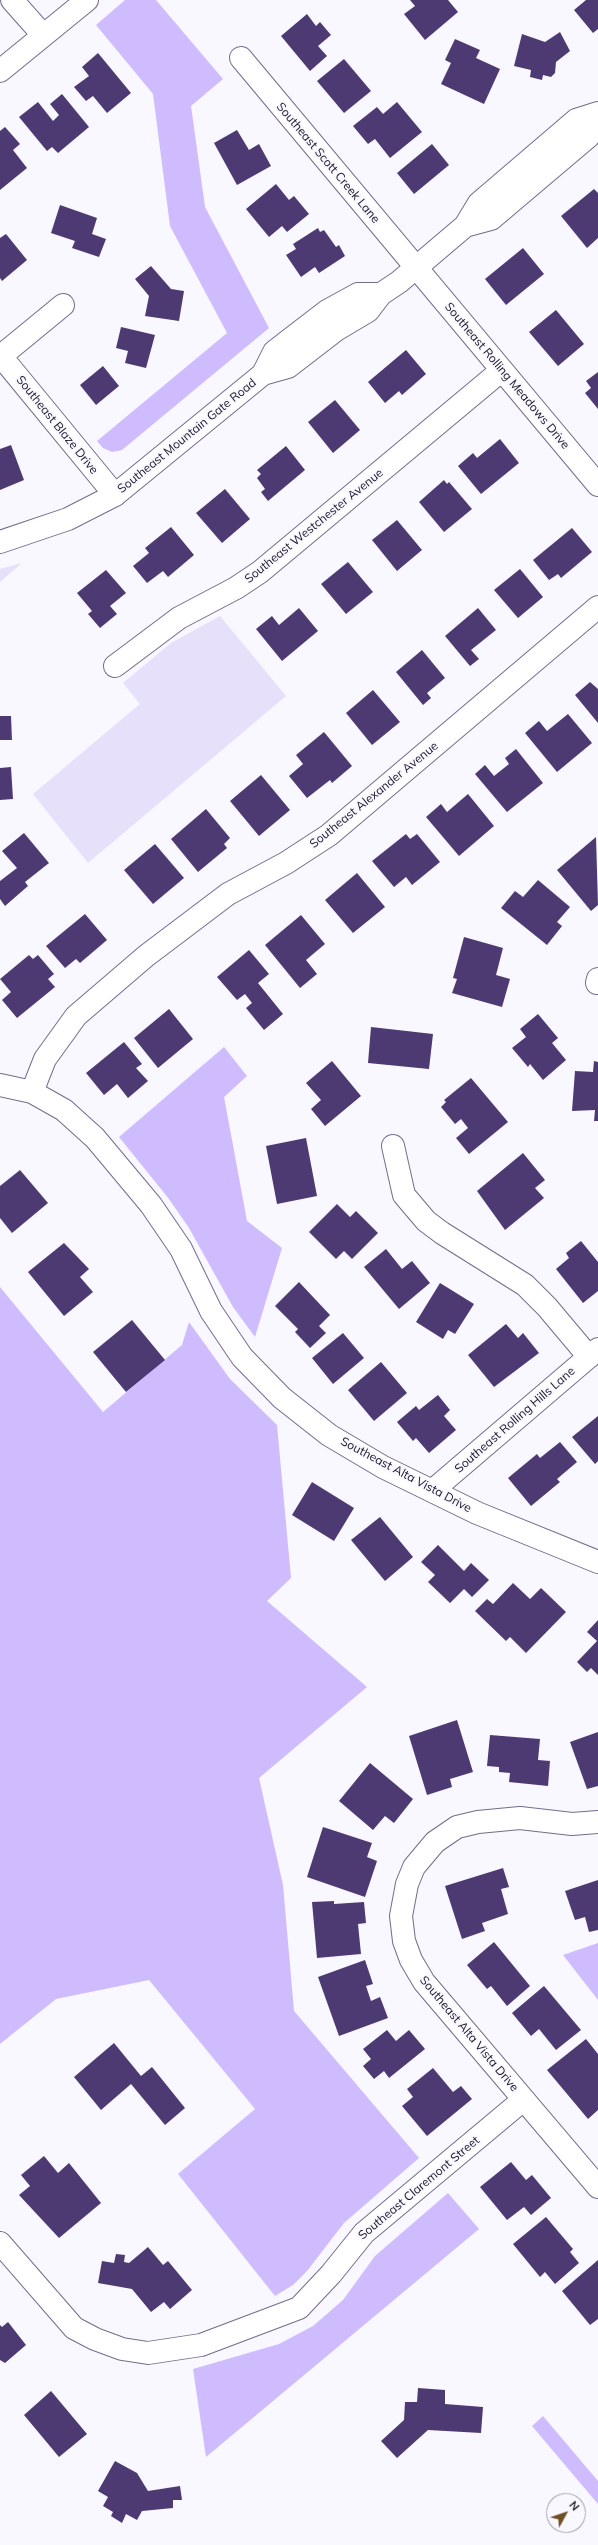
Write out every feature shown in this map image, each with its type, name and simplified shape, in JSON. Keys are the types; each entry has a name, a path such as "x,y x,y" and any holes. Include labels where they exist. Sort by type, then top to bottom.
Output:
{"street":[{"path":"12,0 43,36"},
{"path":"0,72 87,0"},
{"name":"Southeast Scott Creek Lane","path":"241,58 416,268"},
{"name":"Southeast Mountain Gate Road","path":"0,542 68,519 115,495 263,374 274,352 327,311 358,294 380,294 416,268 465,226 479,202 576,120 598,113"},
{"name":"Southeast Mountain Gate Road","path":"465,226 491,219 589,136 598,120"},
{"name":"Southeast Rolling Meadows Drive","path":"416,268 598,485"},
{"path":"0,355 63,305"},
{"name":"Southeast Blaze Drive","path":"0,355 115,495"},
{"name":"Southeast Westchester Avenue","path":"115,666 179,618 236,588 260,572 502,370"},
{"name":"Southeast Alexander Avenue","path":"32,1092 45,1060 82,1011 146,956 228,894 286,863 329,835 598,607"},
{"name":"Southeast Alta Vista Drive","path":"0,1085 32,1092 64,1110 95,1138 151,1205 181,1249 211,1311 242,1357 282,1398 329,1435 383,1466 477,1513 598,1562"},
{"path":"393,1146 404,1195 426,1221 442,1234 525,1285 593,1353"},
{"name":"Southeast Rolling Hills Lane","path":"432,1491 593,1353"},
{"name":"Southeast Alta Vista Drive","path":"598,1822 572,1824 520,1818 478,1822 457,1827 435,1842 414,1867 407,1884 401,1916 404,1941 411,1960 424,1982 598,2187"},
{"name":"Southeast Claremont Street","path":"0,2243 74,2328 94,2339 122,2349 148,2354 201,2345 299,2308 331,2274 347,2252 364,2233 523,2100"}],"shaded area":[{"path":"125,0 156,0 223,79 191,106 205,207 269,328 122,450 112,452 103,448 97,441 227,333 170,226 153,94 96,25"},
{"path":"22,563 0,582 0,569"},
{"path":"220,616 286,696 88,863 33,794 140,704 123,683 171,643"},
{"path":"224,1047 247,1076 224,1097 247,1221 282,1248 255,1337 233,1307 189,1228 169,1199 119,1137"},
{"path":"0,1287 103,1412 182,1345 189,1322 230,1379 277,1425 291,1578 267,1601 367,1687 259,1778 283,1885 294,2011 419,2158 344,2223 307,2271 293,2285 275,2296 178,2174 255,2109 149,1980 56,1999 0,2044"},
{"path":"598,1943 598,2000 563,1955"},
{"path":"448,2193 479,2229 206,2457 193,2369 279,2344 313,2326 343,2300 375,2256"},
{"path":"543,2416 598,2481 598,2504 532,2426"}],"building":[{"path":"410,0 448,0 458,12 425,40 404,14 415,6"},
{"path":"586,0 598,0 598,29 593,33 574,10"},
{"path":"307,14 316,26 320,22 331,35 318,46 327,56 310,71 281,36"},
{"path":"560,32 570,51 556,62 555,73 551,77 543,75 542,80 530,77 531,70 514,66 522,34 545,42"},
{"path":"455,39 480,50 476,58 500,69 484,104 441,84 451,63 445,60"},
{"path":"98,53 131,93 107,113 93,96 86,101 74,87 89,76 82,67"},
{"path":"344,59 371,91 344,113 317,81"},
{"path":"62,94 89,127 58,153 52,147 47,151 19,117 38,102 53,121 59,115 50,104"},
{"path":"397,102 422,132 390,158 375,139 368,144 353,126 377,107 383,114"},
{"path":"5,127 20,144 13,150 27,168 0,190 0,131"},
{"path":"237,130 249,150 259,144 271,166 237,185 214,143"},
{"path":"432,144 449,165 414,194 397,173"},
{"path":"276,184 289,200 294,196 309,214 287,232 282,226 269,237 246,209"},
{"path":"594,189 598,193 598,238 587,248 561,216"},
{"path":"60,205 97,218 92,234 106,239 99,257 72,248 75,241 51,233"},
{"path":"318,228 320,232 324,230 336,247 339,245 345,256 319,273 315,267 301,277 286,255 296,249 293,244"},
{"path":"6,234 27,260 2,281 0,278 0,238"},
{"path":"523,248 544,274 506,305 485,279"},
{"path":"151,266 171,289 184,291 179,321 145,316 149,296 135,279"},
{"path":"556,310 584,344 558,366 529,332"},
{"path":"121,327 155,335 146,368 125,363 128,351 116,348"},
{"path":"406,350 426,374 402,395 399,391 385,403 368,382"},
{"path":"103,366 119,386 96,405 80,385"},
{"path":"598,372 598,409 585,393 591,388 586,381"},
{"path":"335,400 360,430 333,453 308,422"},
{"path":"500,439 519,463 481,494 458,466 473,453 477,458"},
{"path":"11,445 24,480 0,490 0,449"},
{"path":"286,446 305,470 268,501 261,492 265,489 257,478 261,474 257,470"},
{"path":"444,480 447,484 449,482 472,509 444,532 419,502"},
{"path":"225,489 250,519 222,543 196,513"},
{"path":"397,520 422,550 397,571 372,540"},
{"path":"171,527 194,555 168,577 163,571 147,583 133,566 149,553 145,548"},
{"path":"572,528 592,552 561,578 558,574 549,580 533,560"},
{"path":"348,562 373,592 346,614 321,584"},
{"path":"520,569 543,597 518,618 494,590"},
{"path":"106,570 126,593 110,606 117,614 100,628 88,614 92,611 77,593"},
{"path":"299,608 318,631 282,661 256,629 272,616 279,625"},
{"path":"478,608 496,630 471,650 479,659 470,666 445,636"},
{"path":"422,650 445,678 427,693 431,698 423,705 396,672"},
{"path":"590,682 598,689 598,723 575,695"},
{"path":"373,690 400,722 372,745 346,713"},
{"path":"568,714 592,743 557,772 525,733 539,721 547,731"},
{"path":"0,716 11,716 12,740 0,740"},
{"path":"324,732 352,766 332,783 330,780 307,798 289,776 303,764 296,755"},
{"path":"516,749 543,783 507,812 475,774 485,765 494,776 509,764 505,758"},
{"path":"11,767 13,799 0,800 0,768"},
{"path":"261,775 290,810 259,836 230,801"},
{"path":"468,794 494,826 459,856 426,817 441,804 447,812"},
{"path":"206,809 230,838 224,844 227,848 198,872 171,839"},
{"path":"24,833 49,863 25,882 28,886 5,906 0,899 0,881 17,868 2,851"},
{"path":"406,834 410,839 417,834 440,862 412,885 406,877 394,887 372,861"},
{"path":"596,837 598,905 591,911 557,870"},
{"path":"155,844 184,878 153,904 124,870"},
{"path":"357,873 385,907 353,933 325,900"},
{"path":"538,880 570,907 557,922 562,926 547,945 501,908 515,891 523,897"},
{"path":"85,914 107,940 80,963 76,959 65,968 46,946"},
{"path":"301,915 325,944 306,960 317,974 300,988 265,945"},
{"path":"464,937 503,948 496,975 510,979 502,1007 452,993 457,979 453,978"},
{"path":"249,950 269,974 258,983 283,1014 264,1030 246,1008 252,1003 245,994 237,1000 217,977"},
{"path":"29,955 33,959 38,955 54,974 48,979 55,987 17,1018 2,1000 11,992 0,979"},
{"path":"169,1009 193,1039 158,1068 134,1038"},
{"path":"538,1014 558,1038 552,1043 566,1060 543,1080 530,1064 528,1067 512,1048 526,1037 520,1029"},
{"path":"371,1027 433,1034 429,1069 368,1063"},
{"path":"124,1042 142,1064 136,1068 148,1081 128,1098 117,1084 104,1095 86,1073"},
{"path":"332,1061 361,1096 325,1126 311,1109 321,1100 306,1083"},
{"path":"594,1061 598,1062 598,1121 594,1121 595,1110 572,1111 575,1071 593,1072"},
{"path":"471,1078 508,1122 469,1154 456,1138 468,1128 461,1119 455,1124 441,1107 446,1102 444,1100"},
{"path":"306,1138 317,1196 277,1204 266,1146"},
{"path":"523,1153 545,1180 535,1188 544,1198 505,1230 477,1191"},
{"path":"20,1170 48,1203 12,1233 0,1218 0,1186"},
{"path":"337,1204 350,1217 356,1211 378,1233 352,1259 344,1251 336,1259 309,1232"},
{"path":"581,1241 598,1262 598,1291 583,1303 556,1269 569,1258 566,1253"},
{"path":"64,1243 89,1269 80,1277 93,1292 64,1316 28,1272"},
{"path":"386,1249 402,1269 412,1261 430,1283 399,1309 364,1267"},
{"path":"299,1282 330,1315 319,1326 326,1333 310,1348 295,1332 298,1329 275,1306"},
{"path":"440,1283 474,1304 455,1334 448,1330 443,1339 416,1322"},
{"path":"132,1320 165,1360 126,1392 93,1352"},
{"path":"506,1324 518,1338 523,1333 539,1353 494,1387 468,1355"},
{"path":"343,1333 364,1358 333,1384 312,1358"},
{"path":"381,1362 407,1393 374,1421 348,1390"},
{"path":"438,1395 450,1410 444,1416 456,1430 429,1453 416,1438 413,1441 397,1422 416,1406 419,1410"},
{"path":"598,1416 598,1461 595,1464 572,1437"},
{"path":"560,1442 577,1462 557,1479 560,1482 531,1506 508,1478 537,1454 540,1458"},
{"path":"312,1482 354,1508 334,1541 292,1515"},
{"path":"380,1517 413,1557 385,1581 351,1540"},
{"path":"438,1545 464,1571 471,1563 489,1580 472,1597 464,1589 450,1603 428,1582 435,1575 421,1562"},
{"path":"513,1583 530,1599 541,1588 566,1612 526,1653 510,1637 506,1641 475,1611 487,1599 493,1604"},
{"path":"598,1620 598,1675 591,1668 587,1672 577,1662 597,1641 587,1632"},
{"path":"457,1720 473,1772 450,1779 452,1787 427,1795 409,1736"},
{"path":"598,1732 598,1786 587,1789 570,1742"},
{"path":"490,1735 540,1739 538,1760 550,1761 548,1786 509,1782 510,1773 499,1772 499,1767 487,1766"},
{"path":"370,1763 413,1799 394,1823 385,1816 373,1830 339,1801"},
{"path":"323,1827 372,1843 367,1857 377,1861 365,1897 307,1877"},
{"path":"503,1868 509,1887 501,1889 508,1914 482,1923 485,1931 462,1939 445,1886"},
{"path":"598,1880 598,1930 589,1932 585,1917 575,1920 565,1891"},
{"path":"334,1901 334,1904 364,1902 366,1923 358,1924 361,1954 317,1958 312,1902"},
{"path":"494,1942 530,1986 507,2006 491,1986 487,1989 467,1965"},
{"path":"365,1960 373,1984 366,1986 371,2001 380,1997 388,2018 339,2036 318,1977"},
{"path":"544,1986 581,2030 556,2050 539,2029 531,2036 512,2013"},
{"path":"387,2030 396,2041 409,2030 425,2049 389,2078 384,2071 374,2079 363,2066 371,2059 363,2049"},
{"path":"586,2039 598,2054 598,2110 588,2119 547,2070"},
{"path":"114,2043 141,2076 152,2067 185,2108 165,2125 131,2084 101,2110 74,2077"},
{"path":"433,2068 453,2092 461,2086 472,2099 427,2136 402,2106 413,2097 407,2089"},
{"path":"44,2156 58,2173 69,2163 101,2203 59,2238 19,2195 30,2186 21,2175"},
{"path":"511,2162 526,2180 532,2175 551,2198 531,2215 524,2207 507,2220 480,2187"},
{"path":"546,2217 573,2249 570,2252 579,2263 555,2284 545,2272 540,2277 513,2244"},
{"path":"148,2247 163,2265 168,2261 192,2290 170,2309 164,2302 151,2312 132,2289 98,2283 102,2261 114,2263 116,2254 125,2255 124,2262 129,2263"},
{"path":"598,2260 598,2319 590,2325 562,2291"},
{"path":"8,2322 26,2345 5,2363 0,2360 0,2325 2,2327"},
{"path":"418,2388 445,2390 445,2404 483,2407 481,2433 428,2430 397,2458 381,2441 404,2420 405,2402 417,2402"},
{"path":"51,2391 87,2434 59,2457 24,2415"},
{"path":"115,2461 137,2473 148,2491 180,2486 182,2500 173,2500 173,2508 142,2511 137,2520 126,2514 122,2523 111,2516 113,2512 103,2506 108,2497 98,2491"}]}
